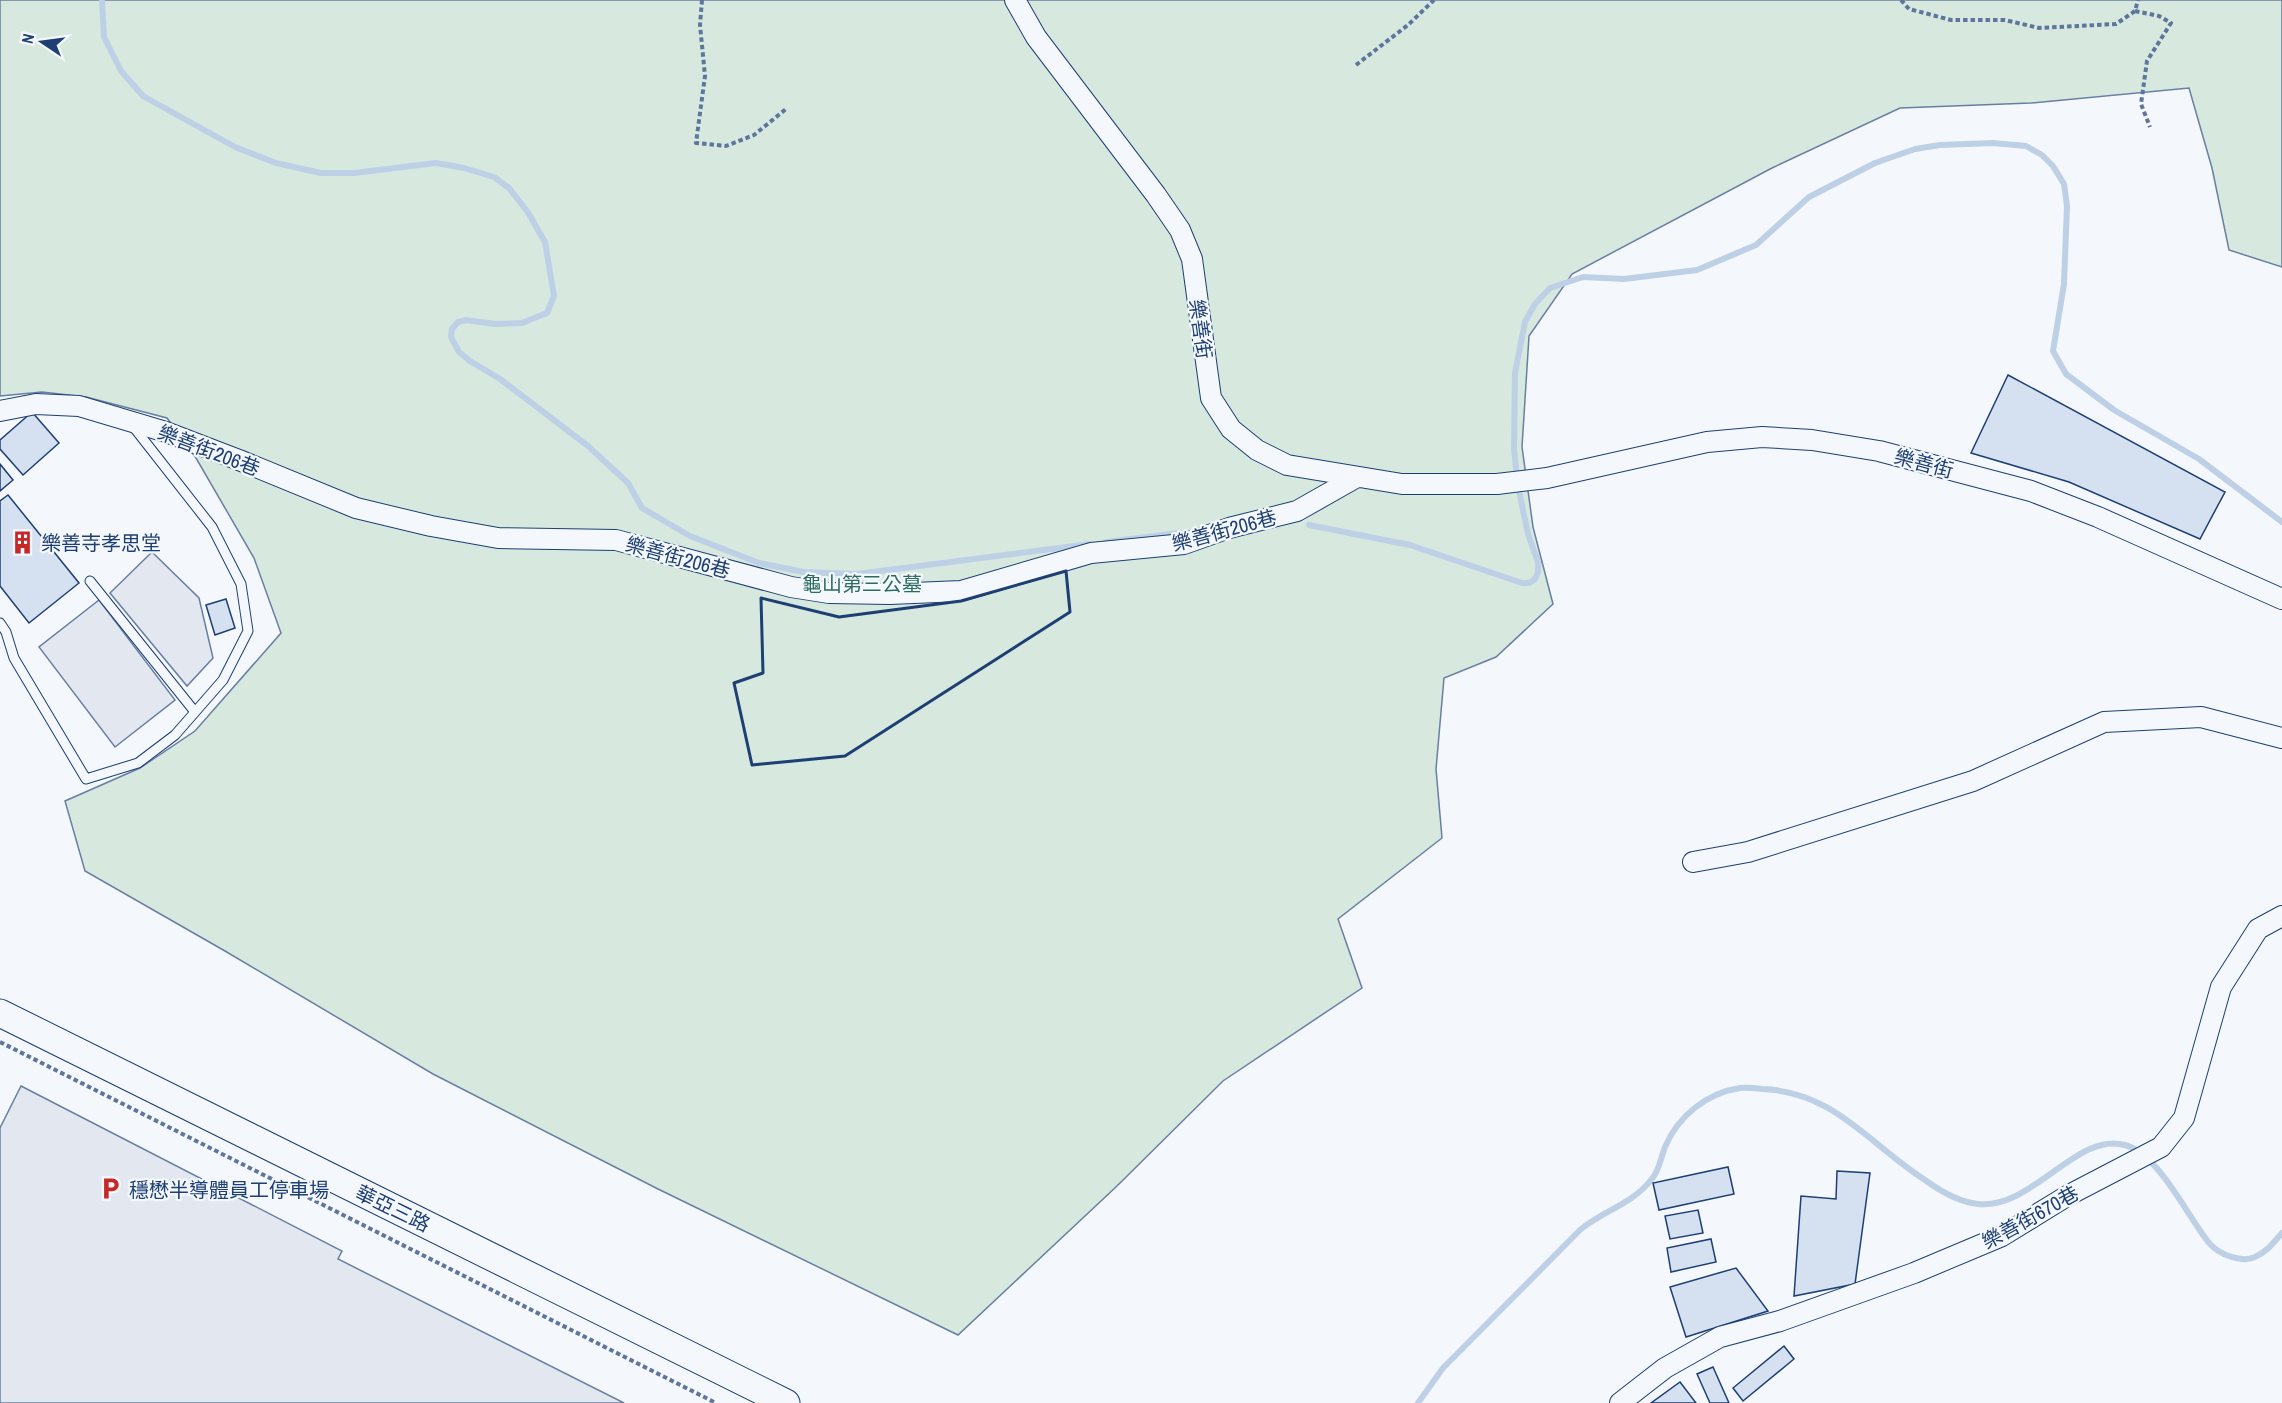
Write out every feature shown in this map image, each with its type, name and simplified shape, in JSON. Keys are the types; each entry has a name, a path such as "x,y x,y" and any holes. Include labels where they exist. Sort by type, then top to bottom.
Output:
{"street":[{"name":"樂善街","path":"1015,0 1036,37 1180,230 1192,259 1211,398 1232,429 1257,450 1287,465 1402,484 1497,484 1547,478 1707,442 1762,437 1812,440 1879,451 2031,491 2098,517 2282,599"},
{"name":"樂善街206巷","path":"0,411 36,404 79,406 166,432 356,508 431,526 498,538 616,540 791,587 829,593 890,594 961,591 1091,553 1184,544 1229,528 1297,511 1357,477"},
{"path":"1694,862 1748,852 1973,781 2104,722 2201,717 2282,738"},
{"name":"樂善街670巷","path":"1620,1403 1665,1368 1720,1337 1780,1321 1914,1273 2002,1236 2067,1196 2162,1147 2184,1118 2221,987 2258,929 2282,916"},
{"name":"華亞三路","path":"0,1013 786,1403"}],"lane":[{"path":"0,623 6,632 14,658 86,779 138,763 175,735 224,680 249,631 241,584 213,527 129,421"},
{"path":"90,581 195,712"}],"path":[{"path":"702,0 700,25 705,76 696,143 726,146 754,135 786,109"},
{"path":"1356,65 1408,25 1434,0"},
{"path":"1901,0 1909,9 1951,20 2005,20 2039,28 2116,24 2135,11 2138,0"},
{"path":"2135,11 2159,16 2171,23 2147,61 2141,104 2150,127"},
{"path":"0,1042 716,1403"}],"green space":[{"name":"龜山第三公墓","path":"0,0 2282,0 2282,267 2229,250 2212,168 2189,88 2031,103 1900,108 1772,168 1572,274 1529,336 1522,447 1533,527 1553,604 1496,657 1444,678 1436,769 1442,838 1338,919 1362,988 1223,1081 1117,1186 958,1335 658,1189 433,1074 85,871 65,801 140,768 195,731 281,633 254,558 196,458 167,418 86,397 42,392 0,396"}],"shaded area":[{"path":"152,552 199,598 213,658 187,686 110,593"},
{"path":"99,600 175,700 115,747 39,647"},
{"name":"穩懋半導體員工停車場","path":"21,1086 342,1251 338,1259 624,1403 0,1403 0,1128"}],"building":[{"path":"2008,375 2225,492 2200,539 2069,482 1971,453"},
{"path":"32,412 59,443 23,475 0,449 0,440"},
{"name":"樂善寺孝思堂","path":"0,464 13,480 0,491"},
{"name":"樂善寺孝思堂","path":"8,495 79,583 29,623 0,586 0,501"},
{"path":"226,599 235,628 215,635 206,605"},
{"path":"1728,1167 1734,1194 1659,1210 1653,1183"},
{"path":"1837,1171 1870,1173 1855,1284 1794,1296 1801,1196 1836,1199"},
{"path":"1698,1210 1703,1233 1670,1239 1665,1216"},
{"path":"1711,1239 1716,1262 1671,1272 1667,1248"},
{"path":"1736,1268 1768,1311 1686,1337 1670,1287"},
{"path":"1784,1346 1794,1359 1743,1401 1733,1388"},
{"path":"1713,1367 1729,1403 1710,1403 1697,1374"},
{"path":"1680,1382 1696,1403 1651,1403"}],"waterway":[{"path":"102,0 104,37 121,71 143,96 235,147 276,163 321,173 354,173 436,163 494,177 509,188 527,211 545,242 554,296 547,313 522,323 495,324 466,320 458,322 452,329 451,337 459,352 470,361 500,379 588,446 628,483 642,508 690,536 759,563 804,572 857,574 1090,544"},
{"path":"1309,525 1410,545 1522,583 1529,583 1535,579 1538,562 1528,534 1518,486 1514,449 1515,373 1525,322 1535,304 1550,288 1583,277 1624,279 1697,270 1756,245 1809,197 1875,163 1915,149 1940,145 1993,143 2026,146 2042,155 2053,166 2064,184 2067,206 2064,284 2053,351 2066,374 2114,410 2199,459 2282,522"},
{"path":"1106,542 1187,532"},
{"path":"1418,1403 1443,1368 1581,1229 1644,1188 1654,1177 1665,1147 1686,1116 1716,1095 1740,1088 1788,1092 1810,1099 1850,1122 1905,1166 1937,1188 1971,1203 1998,1203 2036,1184 2089,1149 2107,1144 2125,1145 2138,1151 2150,1161 2172,1188 2201,1233 2219,1252 2231,1257 2250,1259 2263,1252 2282,1233"}],"wall":[{"path":"1066,571 1070,612 845,756 752,765 734,683 763,673 761,598 839,617 961,601 1066,571"}],"place":[{"name":"樂善寺孝思堂","path":"23,542"},
{"name":"穩懋半導體員工停車場","path":"111,1189"}]}
